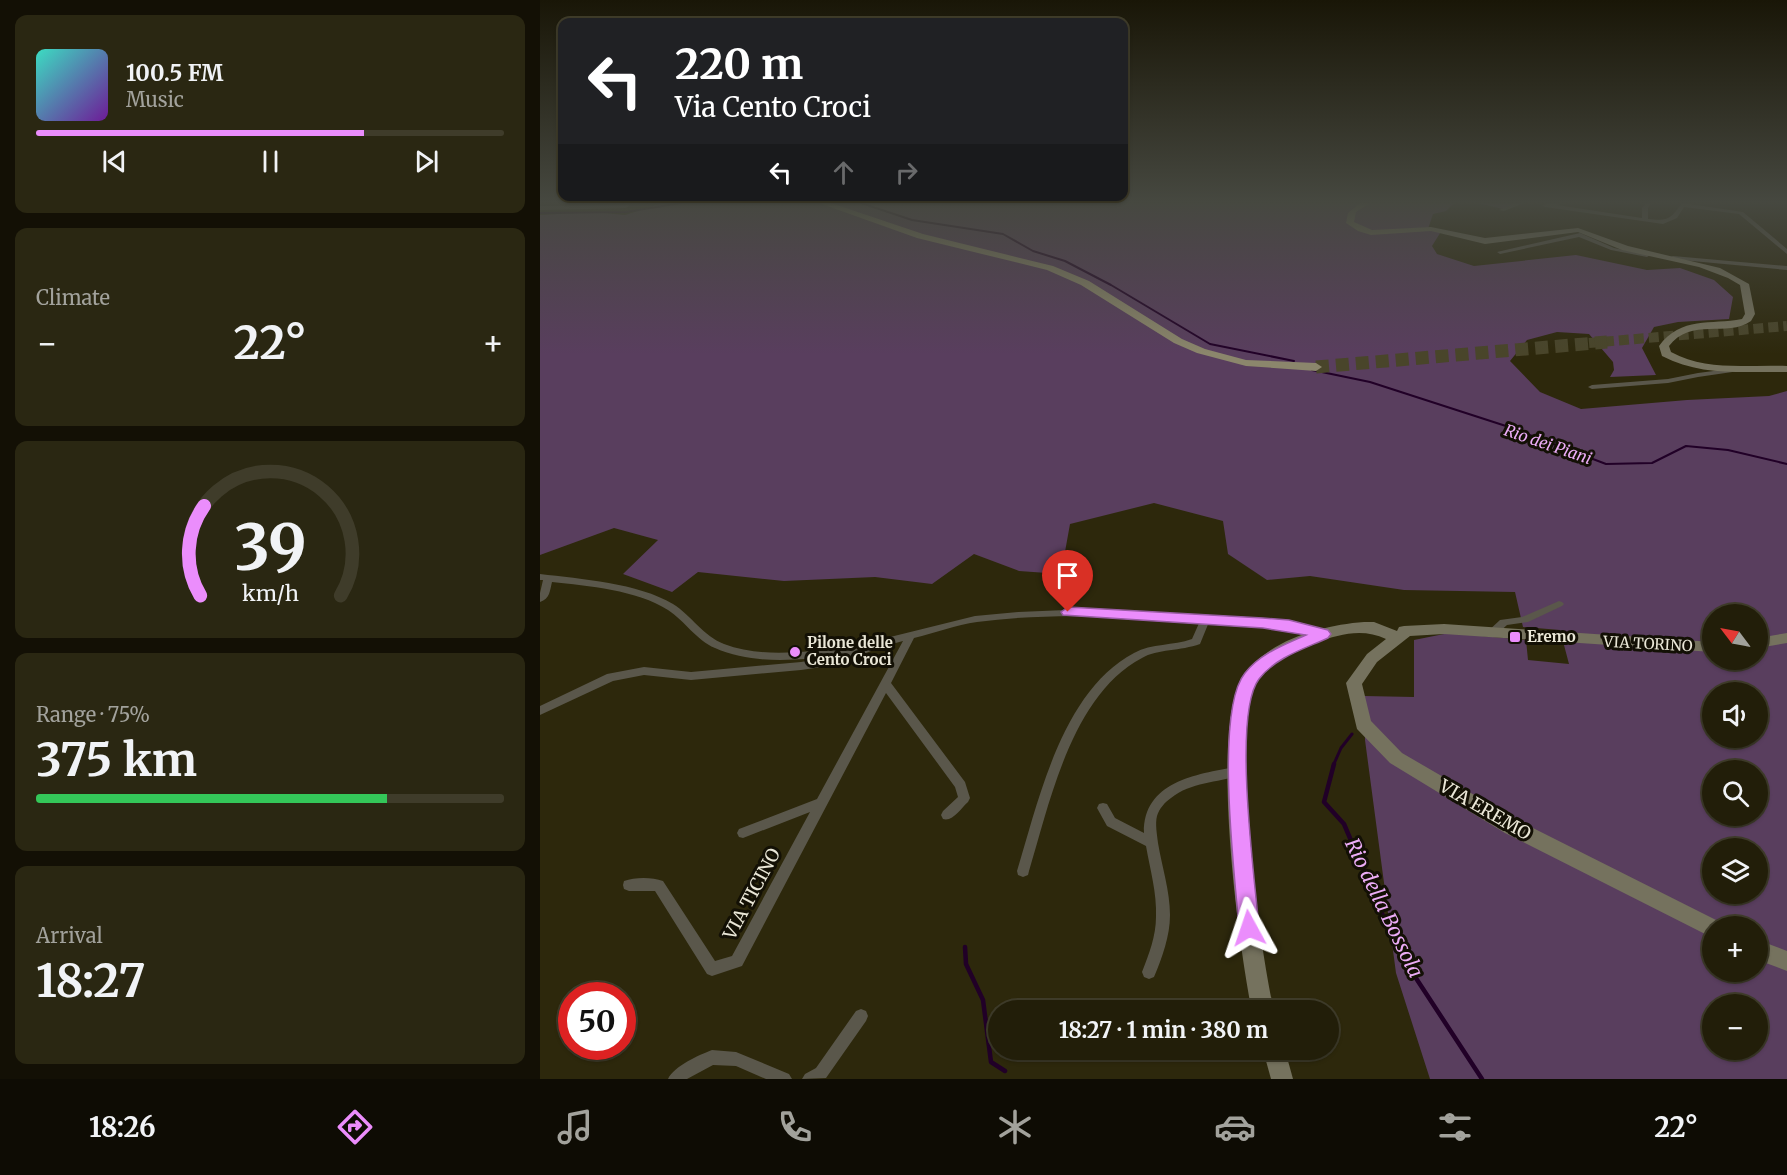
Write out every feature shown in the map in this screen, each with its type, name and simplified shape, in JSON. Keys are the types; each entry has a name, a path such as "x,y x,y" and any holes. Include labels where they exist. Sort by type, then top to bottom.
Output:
{"main road":[{"path":"996,253 1050,268 1094,288 1178,341 1207,353 1261,365 1316,367"}],"street":[{"path":"1643,253 1787,268"},
{"path":"1654,253 1728,275 1744,285 1750,314 1746,321 1733,325 1692,327 1674,333 1664,346 1666,354 1677,361 1695,366 1787,369"},
{"path":"1592,387 1668,381 1747,369"},
{"path":"540,599 545,594 544,577 609,586 667,605 705,638 719,646 763,656 860,650"},
{"path":"1492,632 1504,622 1524,620 1559,604"},
{"path":"540,711 611,677 644,671 691,676 836,661 860,650 975,619 1090,612 1289,625 1323,634"},
{"path":"1023,871 1053,778 1077,717 1094,692 1106,676 1140,653 1185,646 1196,641 1206,618"},
{"name":"VIA TORINO","path":"1261,1000 1250,947 1236,772 1240,708 1250,678 1273,656 1323,634 1365,626 1397,633 1444,629 1702,647"},
{"name":"VIA EREMO","path":"1397,633 1372,658 1354,683 1363,724 1396,758 1512,827 1702,923"},
{"name":"VIA TICINO","path":"629,885 658,885 712,969 737,961 911,635"},
{"path":"1768,641 1787,638"},
{"path":"885,684 961,785 964,798 947,815"},
{"path":"1149,972 1163,919 1149,828 1152,808 1161,799 1182,786 1204,777 1236,772"},
{"name":"VIA TICINO","path":"743,833 822,802"},
{"path":"1103,808 1111,822 1152,843"},
{"path":"1768,954 1787,961"},
{"path":"810,1079 821,1073 861,1016"},
{"path":"676,1079 712,1056 736,1059 784,1079"},
{"path":"1277,1060 1282,1079"}],"shaded area":[{"path":"540,253 1437,253 1474,266 1576,255 1647,270 1680,268 1714,280 1733,297 1729,319 1678,322 1654,327 1642,348 1656,375 1610,377 1614,370 1613,362 1589,334 1557,332 1527,340 1510,361 1540,392 1581,409 1769,396 1787,391 1787,1079 1430,1079 1396,973 1365,740 1364,696 1414,697 1414,640 1449,633 1526,640 1528,660 1569,664 1560,630 1523,627 1515,592 1404,590 1310,576 1267,580 1228,554 1223,521 1154,503 1070,524 1061,574 1019,571 974,554 932,584 875,577 784,581 698,572 672,592 623,574 658,540 614,528 540,555"}],"waterway":[{"name":"Rio dei Piani","path":"1041,253 1065,261 1111,285 1210,344 1294,361"},
{"name":"Rio dei Piani","path":"1312,370 1370,382 1509,427 1606,464 1652,463 1686,446 1728,450 1787,464"},
{"name":"Rio della Bossola","path":"1333,766 1341,748 1352,734"},
{"name":"Rio della Bossola","path":"1334,764 1324,802 1344,824 1383,916 1410,969 1482,1079"},
{"path":"965,947 966,964 983,1000 991,1062 1005,1071"}],"tunnel":[{"path":"1589,343 1787,326"},
{"path":"1316,367 1607,342"}],"place":[{"name":"Eremo","path":"1515,637"},
{"name":"Pilone delle Cento Croci","path":"795,652"}],"route":[{"path":"1068,612 1172,616 1289,625 1323,634 1273,656 1250,678 1240,708 1236,772 1249,928"}]}
